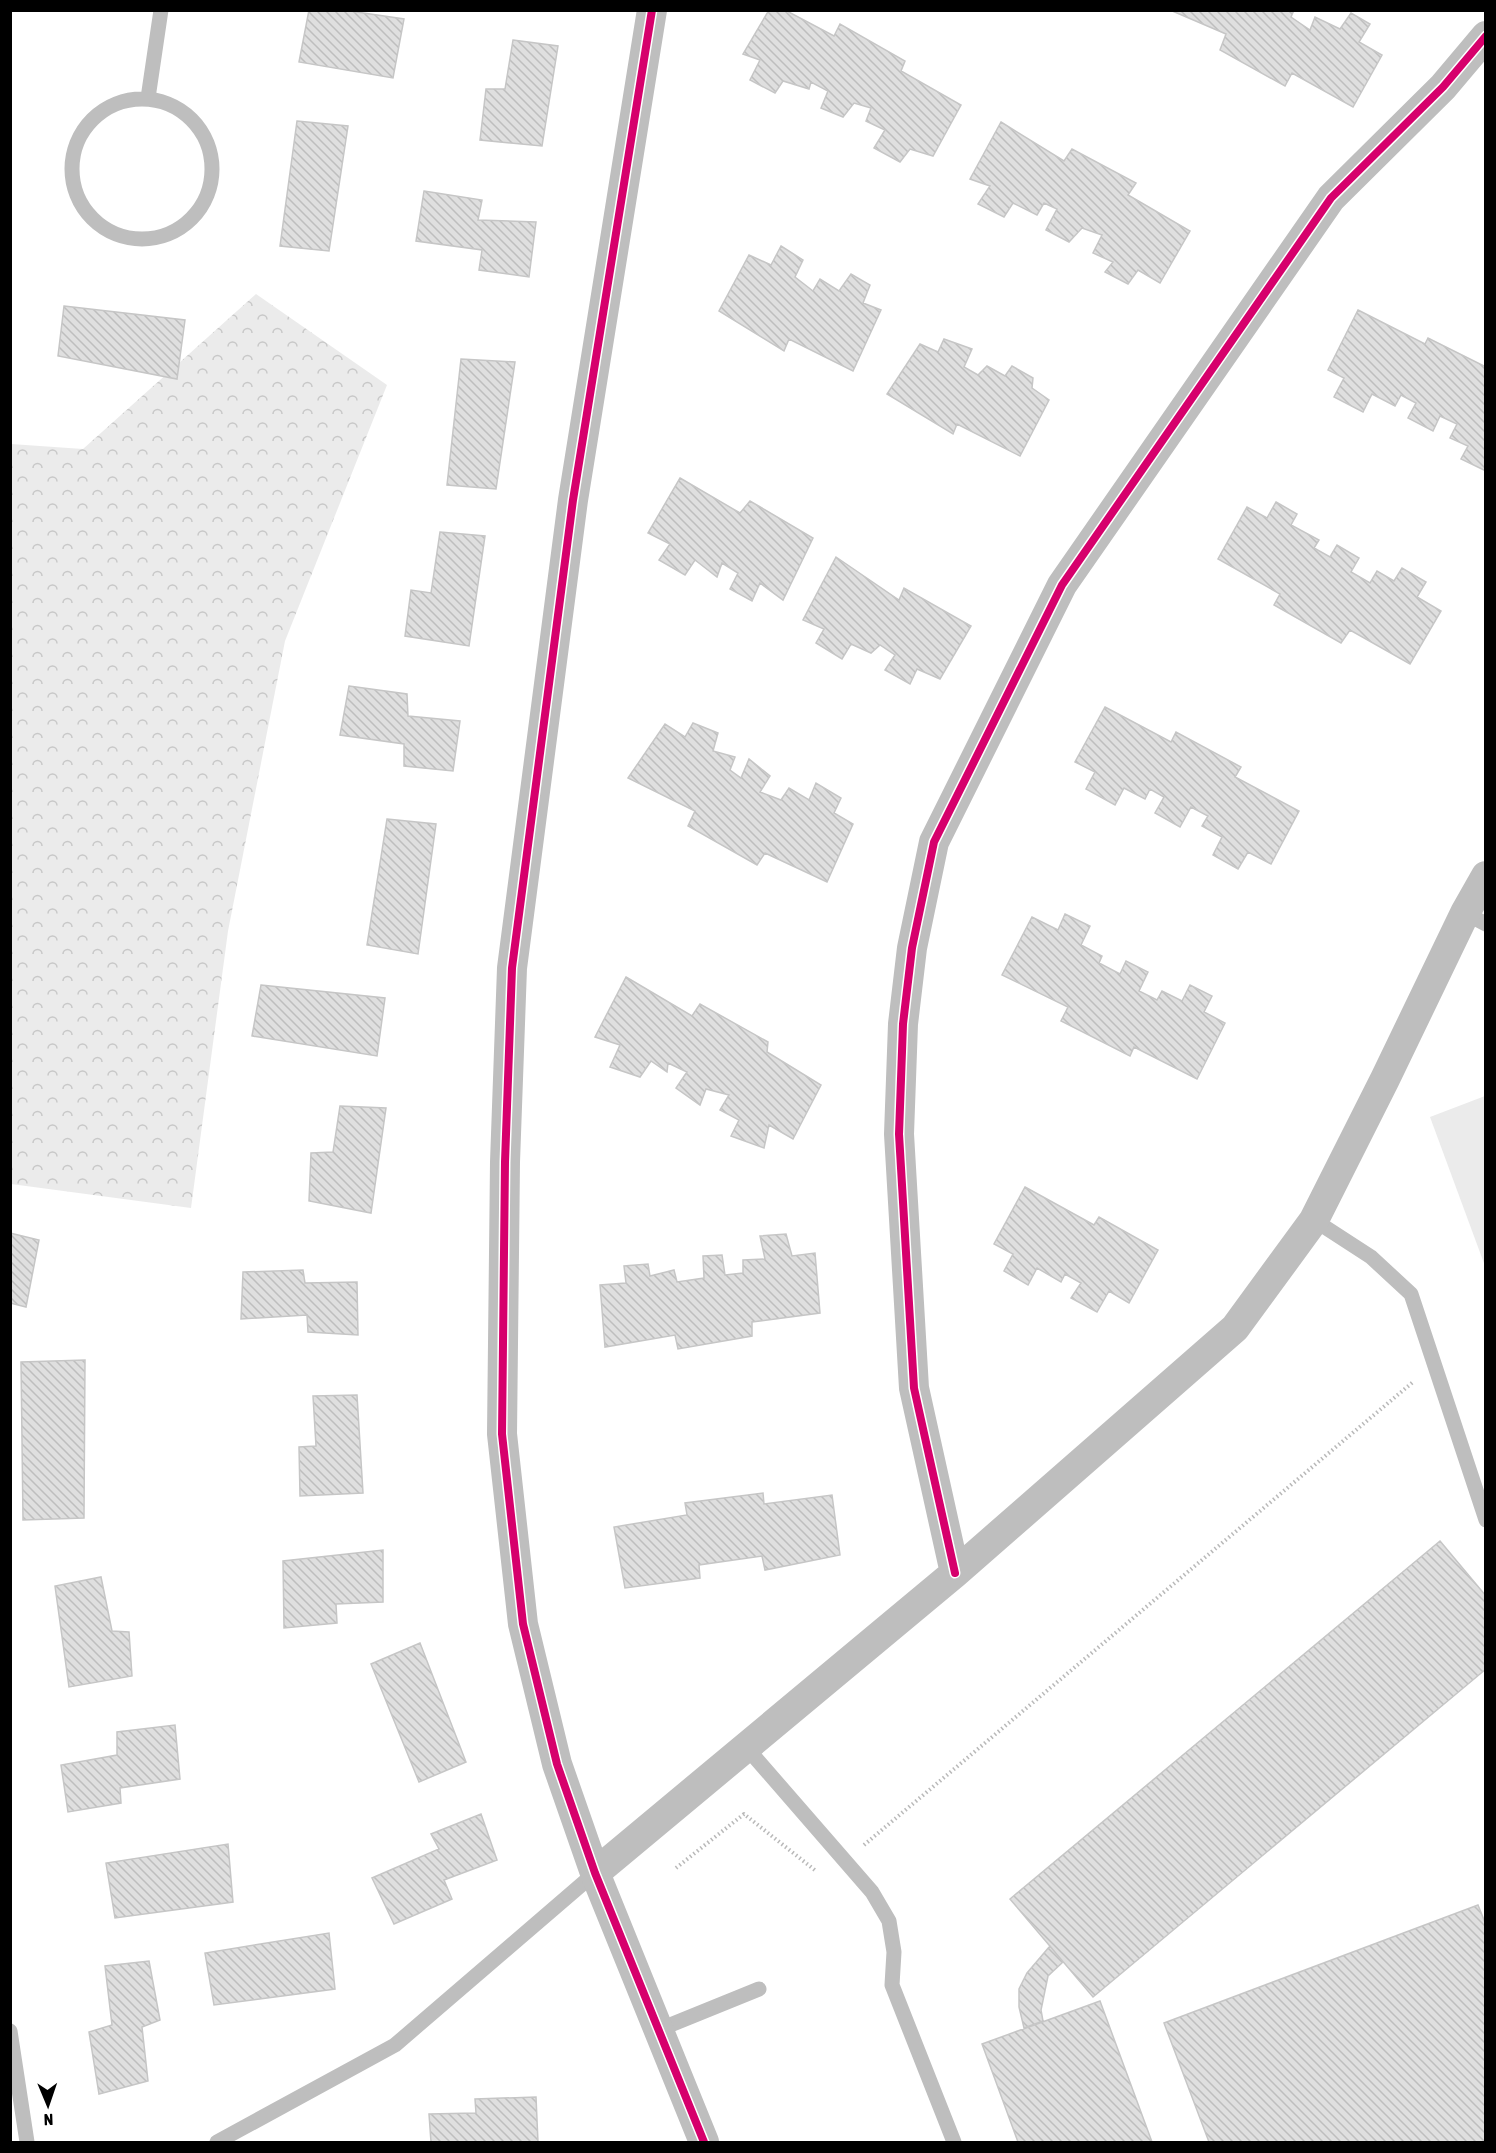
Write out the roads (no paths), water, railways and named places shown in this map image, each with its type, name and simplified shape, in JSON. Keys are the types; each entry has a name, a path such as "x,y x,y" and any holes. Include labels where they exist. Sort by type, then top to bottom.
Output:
{"street":[{"path":"652,10 573,500 512,968 505,1162 502,1434 523,1624 557,1764 594,1873 704,2142"},
{"path":"956,1573 914,1388 899,1134 903,1024 912,948 934,842 1062,585 1331,198 1443,87 1485,36"},
{"path":"594,1873 956,1573 1236,1328 1314,1220 1385,1079 1475,918 1485,876"}],"lane":[{"path":"148,98 161,10"},
{"path":"148,98 164,102 187,115 206,139 210,151 212,175 203,203 189,221 167,235 136,239 111,232 88,215 74,190 71,158 86,125 115,104 148,98"},
{"path":"1314,1220 1371,1257 1411,1294 1485,1520"},
{"path":"746,1747 872,1892 888,1921 894,1952 892,1985 954,2142"},
{"path":"217,2142 395,2045 594,1873"},
{"path":"658,2030 759,1989"},
{"path":"10,2031 27,2142"}]}
